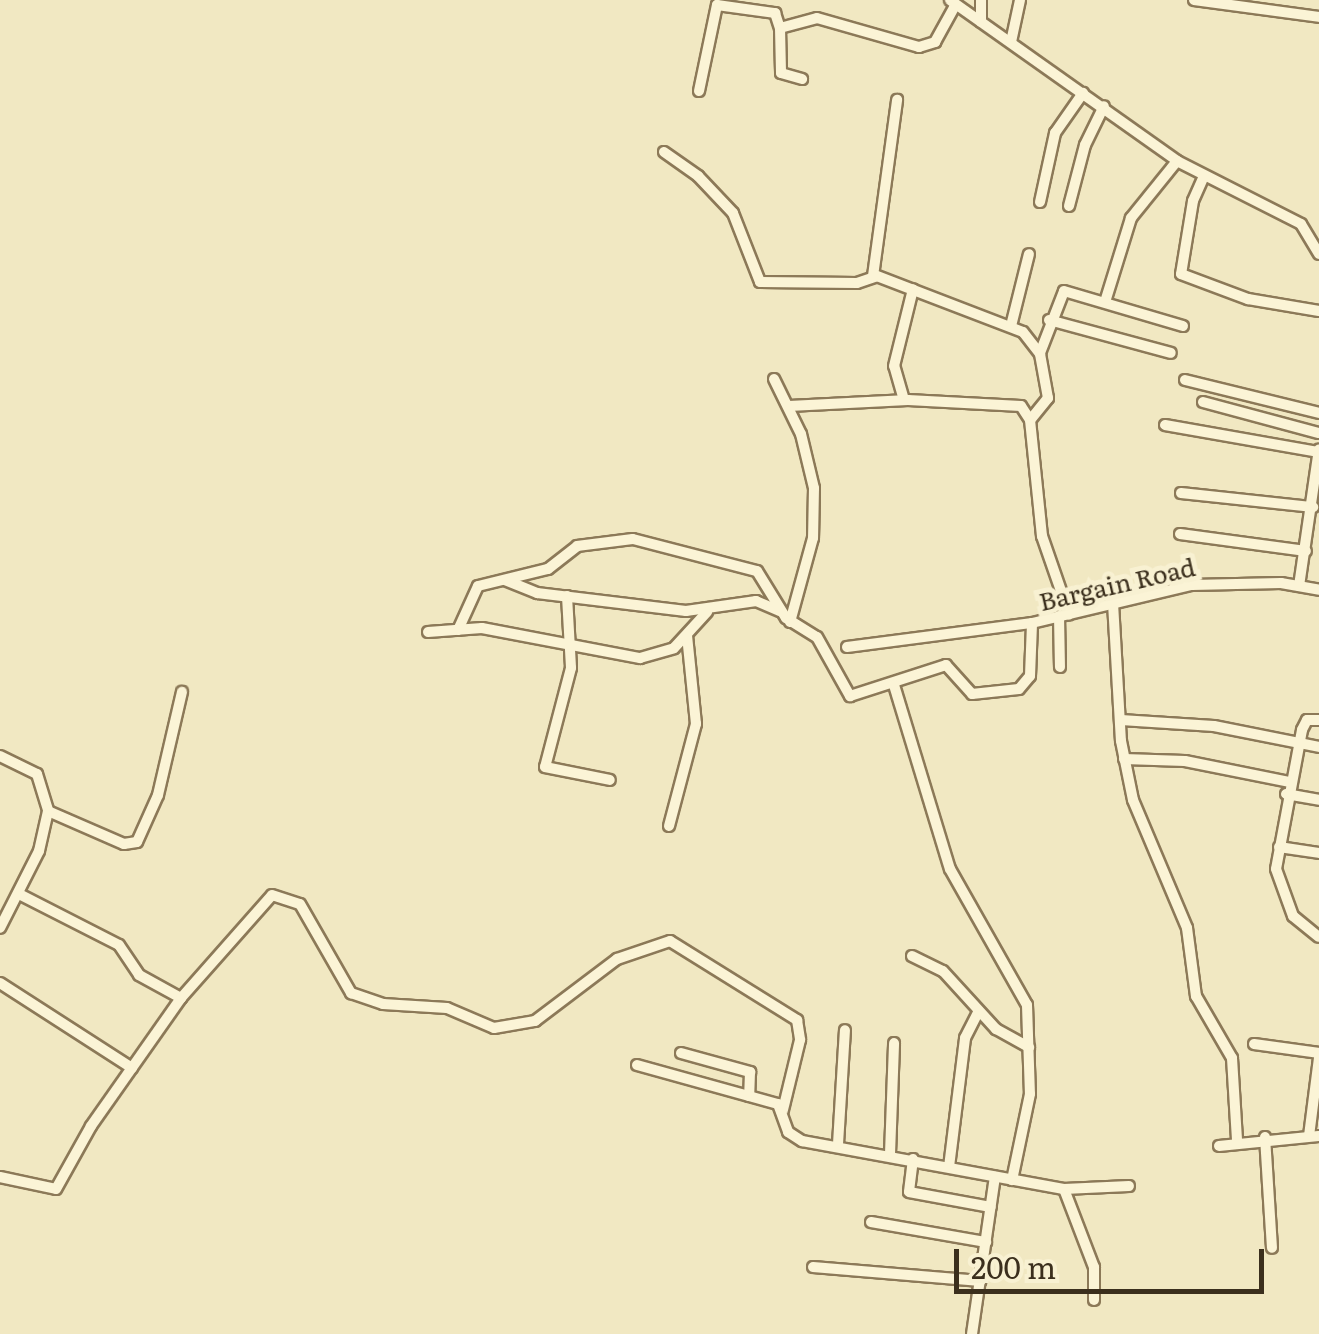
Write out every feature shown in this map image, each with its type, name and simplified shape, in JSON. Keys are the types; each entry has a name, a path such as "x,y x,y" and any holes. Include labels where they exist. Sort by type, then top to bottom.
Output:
{"street":[{"path":"980,22 981,0"},
{"path":"1011,42 1020,0"},
{"path":"1194,0 1319,17"},
{"path":"780,28 817,18 926,47 953,2 1177,161 1302,224 1319,254"},
{"path":"699,91 717,5 776,13 780,73 802,80"},
{"path":"1040,202 1055,133 1083,94"},
{"path":"873,276 897,100"},
{"path":"1069,206 1085,146 1104,106"},
{"path":"664,152 698,176 733,213 760,282 857,283 873,276 1012,326 1040,354"},
{"path":"1105,302 1131,218 1177,161"},
{"path":"1204,176 1193,201 1181,274 1248,299 1319,311"},
{"path":"1012,326 1029,254"},
{"path":"904,400 894,366 913,289"},
{"path":"1030,420 1048,398 1040,354 1049,320 1064,292 1183,326"},
{"path":"1049,320 1172,353"},
{"path":"774,379 789,406 809,462 816,516 786,617"},
{"path":"1185,380 1319,414"},
{"path":"789,406 904,400 1021,406 1030,420 1042,536 1064,615 1060,667"},
{"path":"1203,402 1319,433"},
{"path":"1165,425 1319,451 1299,586"},
{"path":"1181,492 1313,507"},
{"path":"1180,534 1306,551"},
{"path":"458,630 468,596 504,580 548,569 590,542 655,541 749,566 786,617"},
{"path":"504,580 568,596 707,612 756,601 817,637 850,696 894,685 946,665 972,694 1020,689 1030,676 1032,623"},
{"name":"Bargain Road","path":"846,647 1032,623 1202,584 1319,590"},
{"path":"568,596 568,690 545,767 610,780"},
{"path":"1112,603 1124,759 1147,838 1187,928 1196,996 1232,1058 1237,1140"},
{"path":"428,632 493,630 569,648 640,658 674,648 707,612"},
{"path":"670,826 696,724 687,635"},
{"path":"894,685 950,869 1024,995 1030,1094 1012,1180"},
{"path":"48,811 124,844 137,842 158,795 182,692"},
{"path":"1121,720 1187,723 1319,747"},
{"path":"1318,936 1293,916 1278,883 1286,794 1298,743 1307,720 1319,720"},
{"path":"0,756 37,774 48,811 19,894 0,928"},
{"path":"1124,759 1185,761 1289,782"},
{"path":"1286,794 1319,800"},
{"path":"1279,846 1319,854"},
{"path":"19,894 120,946 139,974 182,998"},
{"path":"0,1176 56,1189 132,1068 182,998 272,895 300,904 351,993 383,1004 446,1008 494,1028 535,1020 618,959 670,940 797,1020 800,1040 783,1110 796,1139 1064,1189 1129,1186"},
{"path":"912,956 943,971 979,1011 1029,1048"},
{"path":"0,983 132,1068"},
{"path":"949,1167 965,1038 979,1011"},
{"path":"838,1144 846,1030"},
{"path":"890,1154 894,1042"},
{"path":"1219,1146 1237,1140 1314,1136 1319,1056 1254,1044"},
{"path":"682,1053 750,1072 749,1096"},
{"path":"637,1065 749,1096 783,1110"},
{"path":"1266,1137 1272,1248"},
{"path":"914,1159 909,1192 991,1207"},
{"path":"972,1334 995,1177"},
{"path":"1064,1189 1094,1267 1094,1300"},
{"path":"871,1222 986,1242"},
{"path":"813,1267 980,1281"}]}
